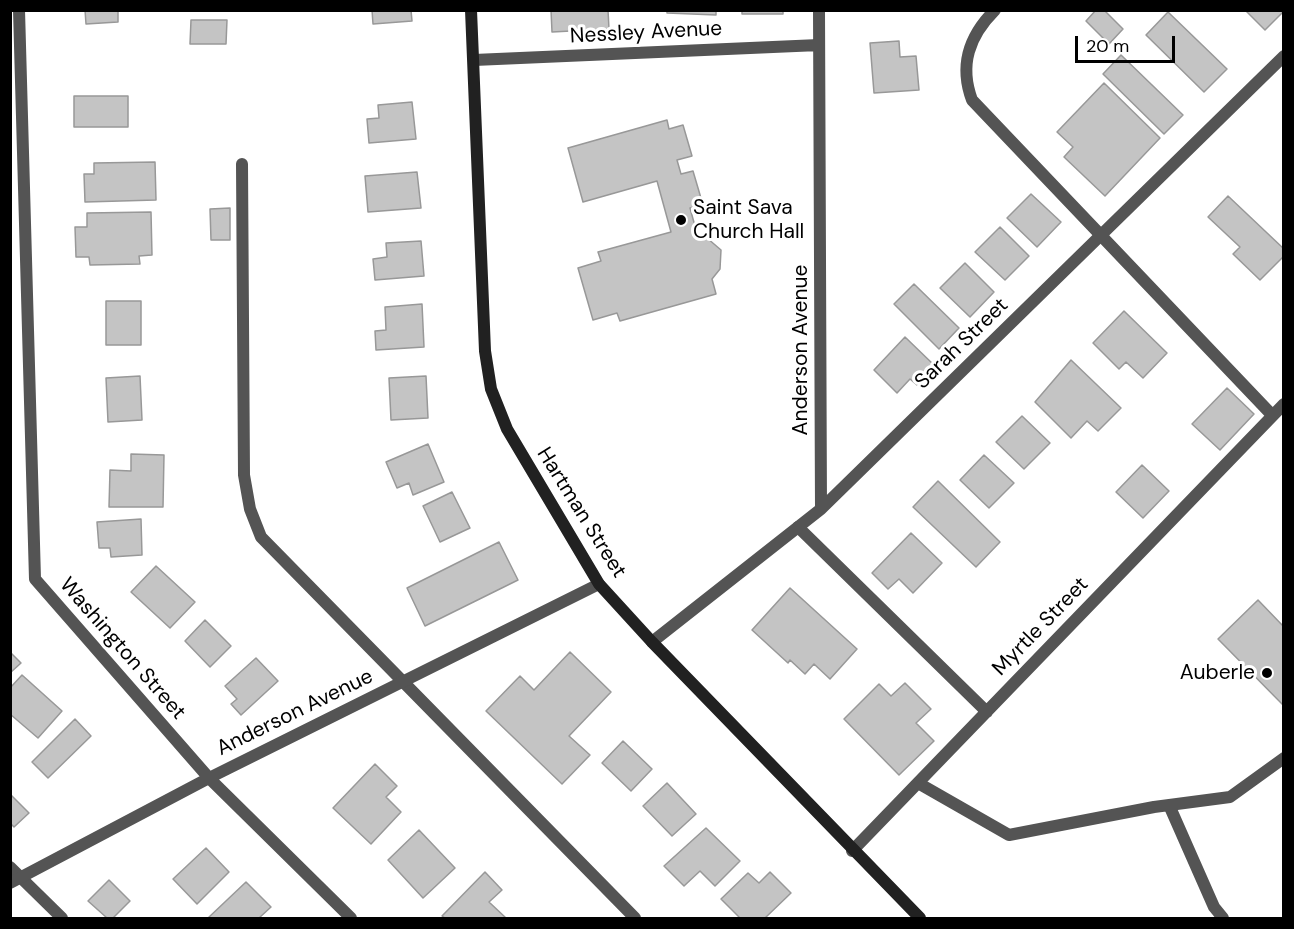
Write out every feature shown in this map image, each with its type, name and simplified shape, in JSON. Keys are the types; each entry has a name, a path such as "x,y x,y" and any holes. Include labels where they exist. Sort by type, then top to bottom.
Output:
{"main road":[{"name":"Hartman Street","path":"471,10 485,351 491,389 507,429 599,584 852,851 920,918"}],"street":[{"name":"Washington Street","path":"19,10 15,64 35,579 209,777 351,918"},
{"name":"Anderson Avenue","path":"819,10 821,509"},
{"path":"995,10 982,23 968,52 964,79 972,100 1272,415"},
{"name":"Nessley Avenue","path":"474,60 819,45"},
{"name":"Sarah Street","path":"652,642 821,509 1284,56"},
{"path":"242,164 244,474 250,509 261,537 635,918"},
{"name":"Myrtle Street","path":"852,851 1284,404"},
{"path":"798,527 987,712"},
{"name":"Anderson Avenue","path":"15,880 209,777 599,584"},
{"path":"918,783 1009,835 1169,805 1230,797 1284,758"},
{"path":"1169,805 1214,907 1223,918"},
{"path":"10,867 15,880 62,918"}],"building":[{"path":"85,10 118,10 118,22 86,24"},
{"path":"372,10 411,10 412,21 373,24"},
{"path":"551,10 608,10 609,29 552,32"},
{"path":"667,10 716,10 716,15 667,13"},
{"path":"742,10 783,10 783,14 742,14"},
{"path":"1096,10 1104,10 1123,29 1109,44 1086,21"},
{"path":"1245,10 1284,10 1284,11 1265,30"},
{"path":"1168,12 1227,69 1204,92 1146,35"},
{"path":"191,20 227,20 226,44 190,44"},
{"path":"899,41 900,57 916,56 919,90 874,93 870,43"},
{"path":"1121,55 1183,115 1164,134 1103,74"},
{"path":"1104,83 1160,138 1105,196 1064,157 1073,147 1057,132"},
{"path":"74,96 128,96 128,127 74,127"},
{"path":"412,102 416,139 369,143 367,119 379,118 378,105"},
{"name":"Saint Sava Church Hall","path":"667,120 669,129 683,125 692,156 677,160 681,174 693,171 703,205 690,208 698,237 707,238 721,250 720,269 712,279 716,294 620,321 617,313 593,320 578,268 601,261 598,252 671,232 657,181 583,202 568,148"},
{"path":"155,162 156,200 85,202 84,174 94,174 94,163"},
{"path":"417,172 421,208 368,212 365,176"},
{"path":"1031,194 1061,222 1037,247 1007,218"},
{"path":"1228,196 1284,249 1284,256 1260,280 1233,254 1240,247 1208,217"},
{"path":"230,208 230,240 211,240 210,209"},
{"path":"151,212 152,255 139,256 140,264 90,265 89,257 76,257 75,227 87,227 87,213"},
{"path":"1000,227 1029,256 1005,280 975,252"},
{"path":"421,241 424,276 375,280 373,259 387,257 386,243"},
{"path":"965,263 994,292 970,317 940,288"},
{"path":"914,284 959,328 939,349 894,304"},
{"path":"106,301 141,301 141,345 106,345"},
{"path":"422,304 424,347 376,350 375,331 386,330 385,307"},
{"path":"1124,311 1167,353 1143,378 1126,362 1119,369 1093,343"},
{"path":"905,337 935,366 917,385 910,379 897,393 874,370"},
{"path":"1071,360 1121,408 1098,431 1087,421 1071,438 1035,402"},
{"path":"140,376 142,420 108,422 106,378"},
{"path":"426,376 428,418 391,420 389,378"},
{"path":"1227,388 1254,414 1220,450 1192,424"},
{"path":"1022,416 1050,443 1024,469 996,442"},
{"path":"428,444 444,482 413,495 409,483 397,488 386,462"},
{"path":"131,454 164,455 163,507 109,507 110,470 131,471"},
{"path":"984,455 1014,483 989,508 960,480"},
{"path":"1142,465 1169,491 1143,518 1116,492"},
{"path":"938,481 1000,542 976,567 913,507"},
{"path":"452,492 470,528 440,542 423,506"},
{"path":"141,519 142,555 111,557 110,548 99,548 97,522"},
{"path":"911,533 942,563 913,593 899,579 888,589 872,573"},
{"path":"499,542 518,580 425,626 407,588"},
{"path":"156,566 195,602 170,628 131,592"},
{"path":"790,588 857,649 830,679 814,664 805,674 790,660 788,663 752,630"},
{"name":"Auberle","path":"1258,600 1284,627 1284,706 1218,639"},
{"path":"205,620 231,646 210,667 185,641"},
{"path":"10,652 21,663 10,673"},
{"path":"570,652 611,692 569,736 590,755 562,784 486,711 520,676 534,690"},
{"path":"256,658 278,681 241,715 231,704 237,699 225,686"},
{"path":"22,675 62,711 38,738 10,714 10,688"},
{"path":"905,683 931,709 916,723 934,741 899,775 844,719 879,684 891,696"},
{"path":"75,719 91,736 48,778 32,762"},
{"path":"623,741 652,769 631,791 602,763"},
{"path":"375,764 397,786 386,797 401,812 371,844 333,808"},
{"path":"667,783 696,814 672,836 643,806"},
{"path":"10,794 29,813 14,827 10,823"},
{"path":"706,828 740,861 715,886 700,871 684,886 664,866"},
{"path":"419,830 455,868 423,898 388,860"},
{"path":"206,848 229,872 197,904 173,879"},
{"path":"485,872 502,890 489,902 506,918 445,918 442,916"},
{"path":"770,872 791,893 765,918 740,918 721,899 748,873 759,883"},
{"path":"109,880 130,901 113,918 107,918 88,901"},
{"path":"246,882 271,907 259,918 208,918"}],"place":[{"name":"Saint Sava Church Hall","path":"681,220"},
{"name":"Auberle","path":"1267,673"}]}
